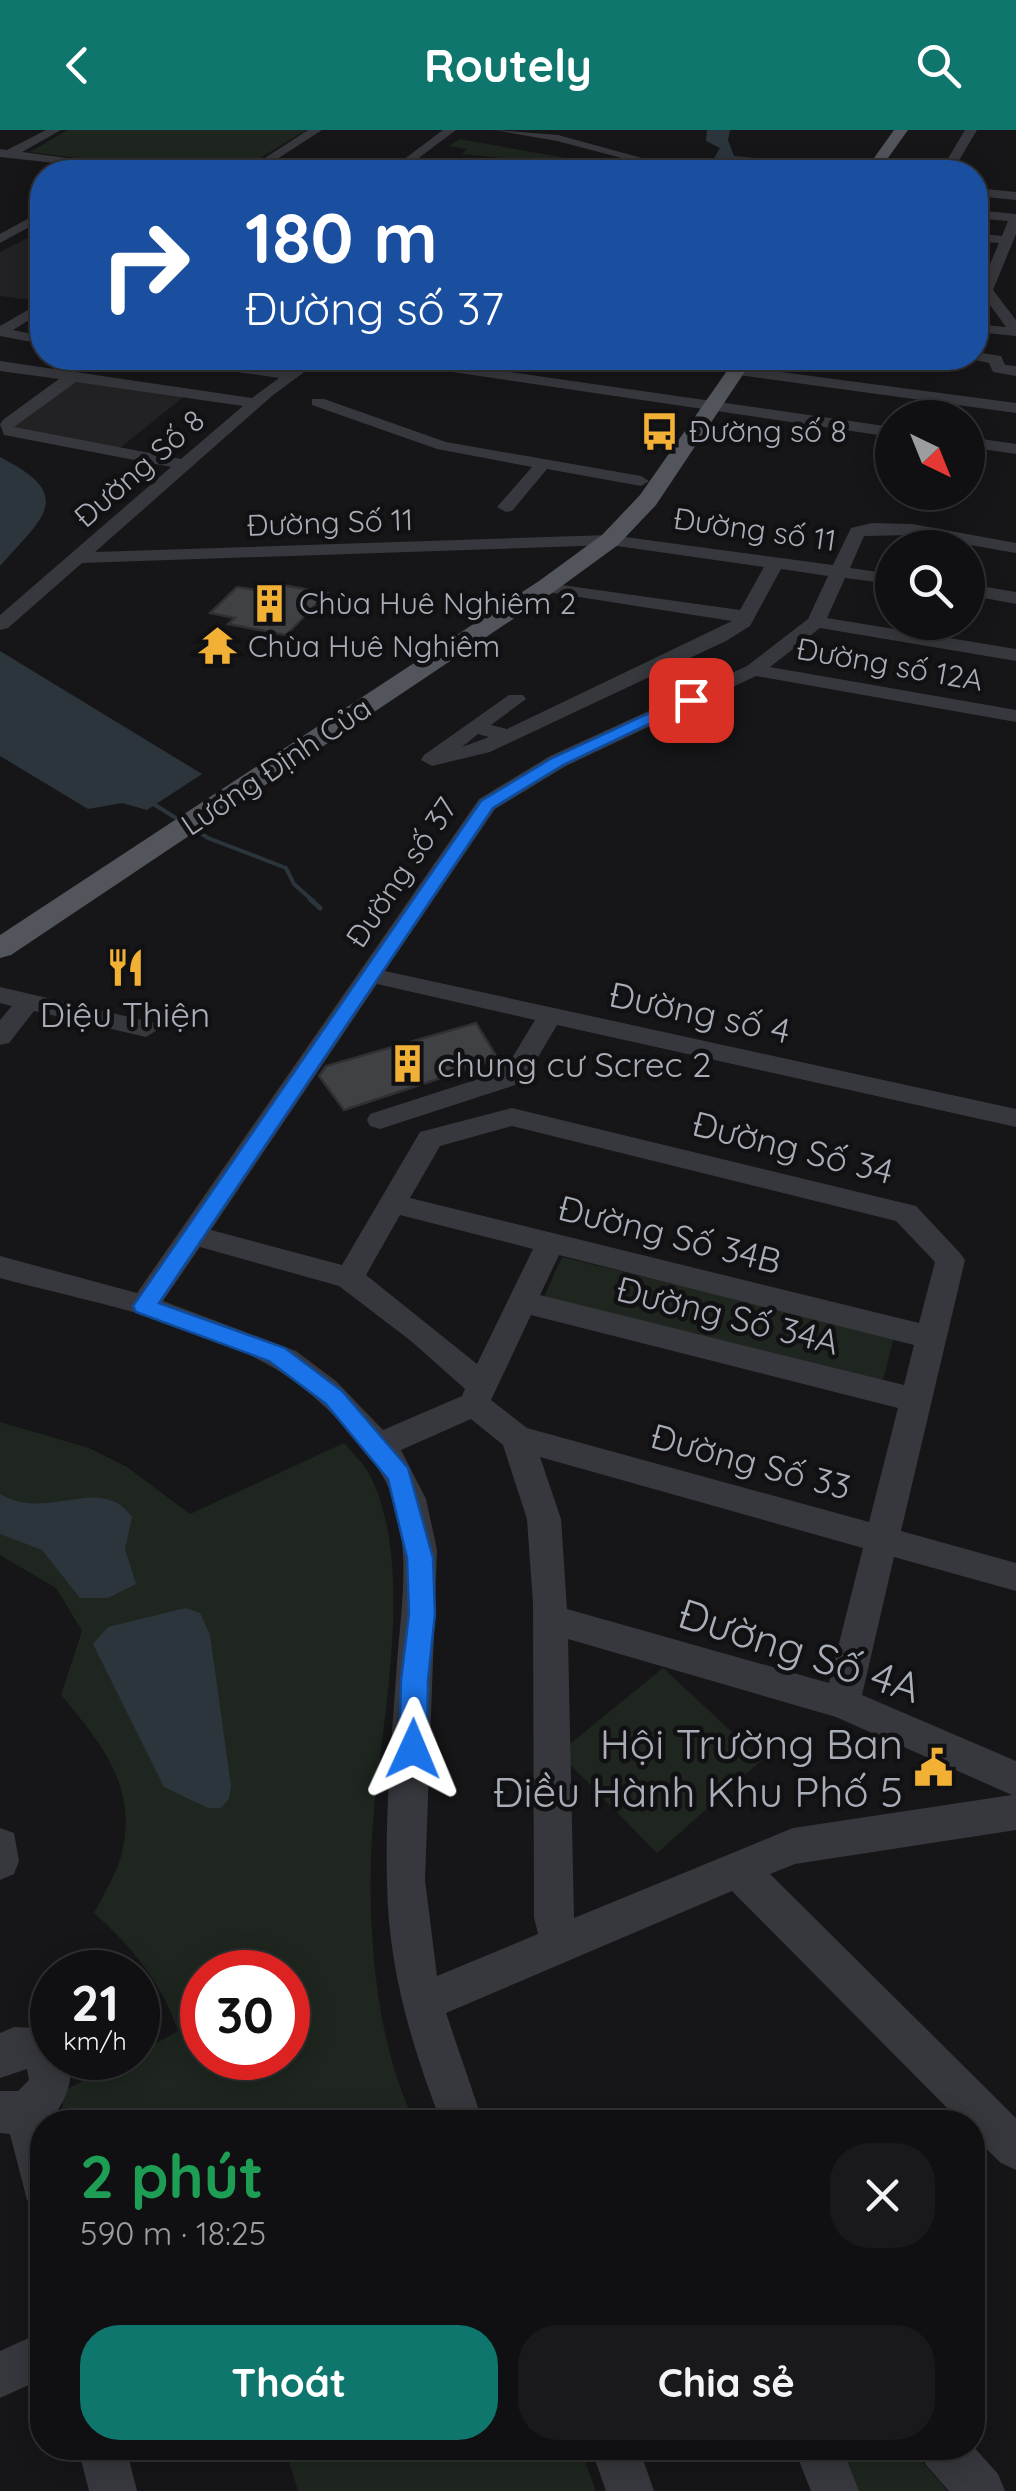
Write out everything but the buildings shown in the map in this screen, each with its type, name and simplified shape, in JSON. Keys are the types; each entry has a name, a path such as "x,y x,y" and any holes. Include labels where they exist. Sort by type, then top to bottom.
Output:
{"main road":[{"path":"860,160 880,130"},
{"path":"880,160 901,130"},
{"name":"Lương Định Của","path":"0,950 110,866 597,540 730,370"},
{"name":"Lương Định Của","path":"290,746 547,586 648,500 704,403"},
{"name":"Lương Định Của","path":"0,929 110,866"}],"street":[{"path":"2,156 55,130"},
{"path":"267,160 316,130"},
{"path":"409,160 450,130"},
{"path":"500,130 558,138 641,160"},
{"path":"953,160 971,130"},
{"path":"2,156 33,160"},
{"path":"988,193 1016,196"},
{"path":"988,215 1016,218 988,285"},
{"path":"0,239 30,221"},
{"path":"0,222 30,226"},
{"path":"988,238 1007,240"},
{"path":"988,293 1016,331"},
{"path":"7,306 30,308"},
{"path":"0,332 30,315"},
{"path":"988,329 1016,331"},
{"path":"0,332 30,338"},
{"path":"988,358 996,359 998,368 1016,371"},
{"path":"0,366 256,404"},
{"path":"256,370 292,375"},
{"name":"Đường Số 8","path":"2,624 299,370"},
{"path":"470,370 704,403 1016,408"},
{"path":"753,370 875,425"},
{"path":"819,402 840,370"},
{"path":"72,377 3,426 20,436 184,465"},
{"path":"0,401 32,406"},
{"path":"318,402 443,446 541,466 641,480"},
{"path":"985,444 1016,449"},
{"path":"506,507 541,466"},
{"name":"Đường số 37","path":"144,1306 487,804 558,761 754,670 816,622 857,532 868,528 1016,548"},
{"name":"Đường Số 11","path":"78,558 597,540"},
{"name":"Đường số 11","path":"597,540 875,576"},
{"path":"516,699 433,761 483,748 718,638 746,617 776,562"},
{"path":"547,586 746,617"},
{"path":"985,593 1016,598"},
{"path":"816,622 1016,655"},
{"name":"Đường số 12A","path":"754,670 1016,716"},
{"path":"474,727 509,736"},
{"name":"Đường số 4","path":"375,968 550,1015 1016,1118"},
{"name":"Đường số 4","path":"375,968 1016,1098"},
{"path":"0,995 146,1029"},
{"path":"0,1036 28,1002"},
{"path":"380,1120 506,1079 522,1063 550,1015"},
{"name":"Đường Số 34","path":"348,1278 430,1139 512,1117 906,1213 950,1260 842,1702"},
{"name":"Đường Số 34B","path":"391,1202 932,1338"},
{"path":"193,1234 348,1278"},
{"path":"378,1446 478,1395 550,1243"},
{"path":"0,1267 144,1306 277,1355 334,1398 400,1476 420,1558 422,1614 414,1680 406,1880 411,1954 420,2002 458,2110"},
{"name":"Đường Số 33","path":"348,1278 422,1332 517,1438 1016,1577"},
{"name":"Đường Số 34A","path":"522,1302 916,1400"},
{"path":"517,1438 544,1519 550,1619 554,1918 560,1944"},
{"name":"Đường Số 4A","path":"550,1619 842,1702 1016,1778"},
{"path":"420,2002 793,1846 1016,1812"},
{"path":"0,1846 0,1860"},
{"path":"739,1870 978,2110"},
{"path":"0,2056 26,2046 36,2048 50,2062 50,2084 37,2105 13,2112 30,2155"},
{"path":"985,2117 1016,2148"},
{"path":"0,2375 30,2361"},
{"path":"105,2460 113,2491"},
{"path":"619,2460 630,2491"},
{"path":"823,2460 836,2491"},
{"path":"954,2460 981,2491"}],"shaded area":[{"path":"68,130 306,130 257,160 94,160 30,152"},
{"path":"707,130 730,130 728,140 734,156 778,160 713,160 720,148 706,141"},
{"path":"460,139 571,159 522,160 462,154 467,149 449,146"},
{"path":"30,237 30,300 0,296 0,252"},
{"path":"75,381 186,395 116,451 14,431 11,424"},
{"path":"0,457 39,484 45,508 29,534 0,566"},
{"path":"0,651 202,774 147,810 122,803 88,809 0,756"},
{"path":"562,1257 894,1337 883,1380 544,1297"},
{"path":"0,1422 89,1448 127,1467 190,1514 344,1443 368,1472 382,1508 393,1592 389,1684 371,1847 372,1928 389,2051 410,2110 63,2110 63,2091 85,2080 160,2080 160,2041 178,2031 160,1992 160,1950 130,1950 94,1913 121,1856 125,1809 121,1788 103,1750 61,1695 82,1631 56,1588 0,1555"},
{"path":"0,1494 37,1504 105,1498 119,1504 132,1517 125,1549 136,1584 108,1598 80,1598 42,1550 0,1534"},
{"path":"186,1608 200,1613 210,1635 231,1786 229,1799 221,1808 208,1808 164,1787 93,1644 108,1627"},
{"path":"663,1668 762,1760 657,1853 559,1753"},
{"path":"289,2460 584,2460 596,2491 298,2491"},
{"path":"844,2460 921,2460 948,2491 855,2491"}],"waterway":[{"path":"152,803 208,838 286,868 294,884 313,901"},
{"path":"310,899 320,908"}],"place":[{"name":"Đường số 8","path":"659,431"},
{"name":"Chùa Huê Nghiêm 2","path":"269,603"},
{"name":"Chùa Huê Nghiêm","path":"218,646"},
{"name":"Diệu Thiện","path":"125,967"},
{"name":"chung cư Screc 2","path":"407,1064"},
{"name":"Hội Trường Ban Điều Hành Khu Phố 5","path":"933,1767"}],"route":[{"path":"413,1749 414,1680 422,1614 420,1558 400,1476 334,1398 277,1355 144,1306 487,804 558,761 691,700"}]}
